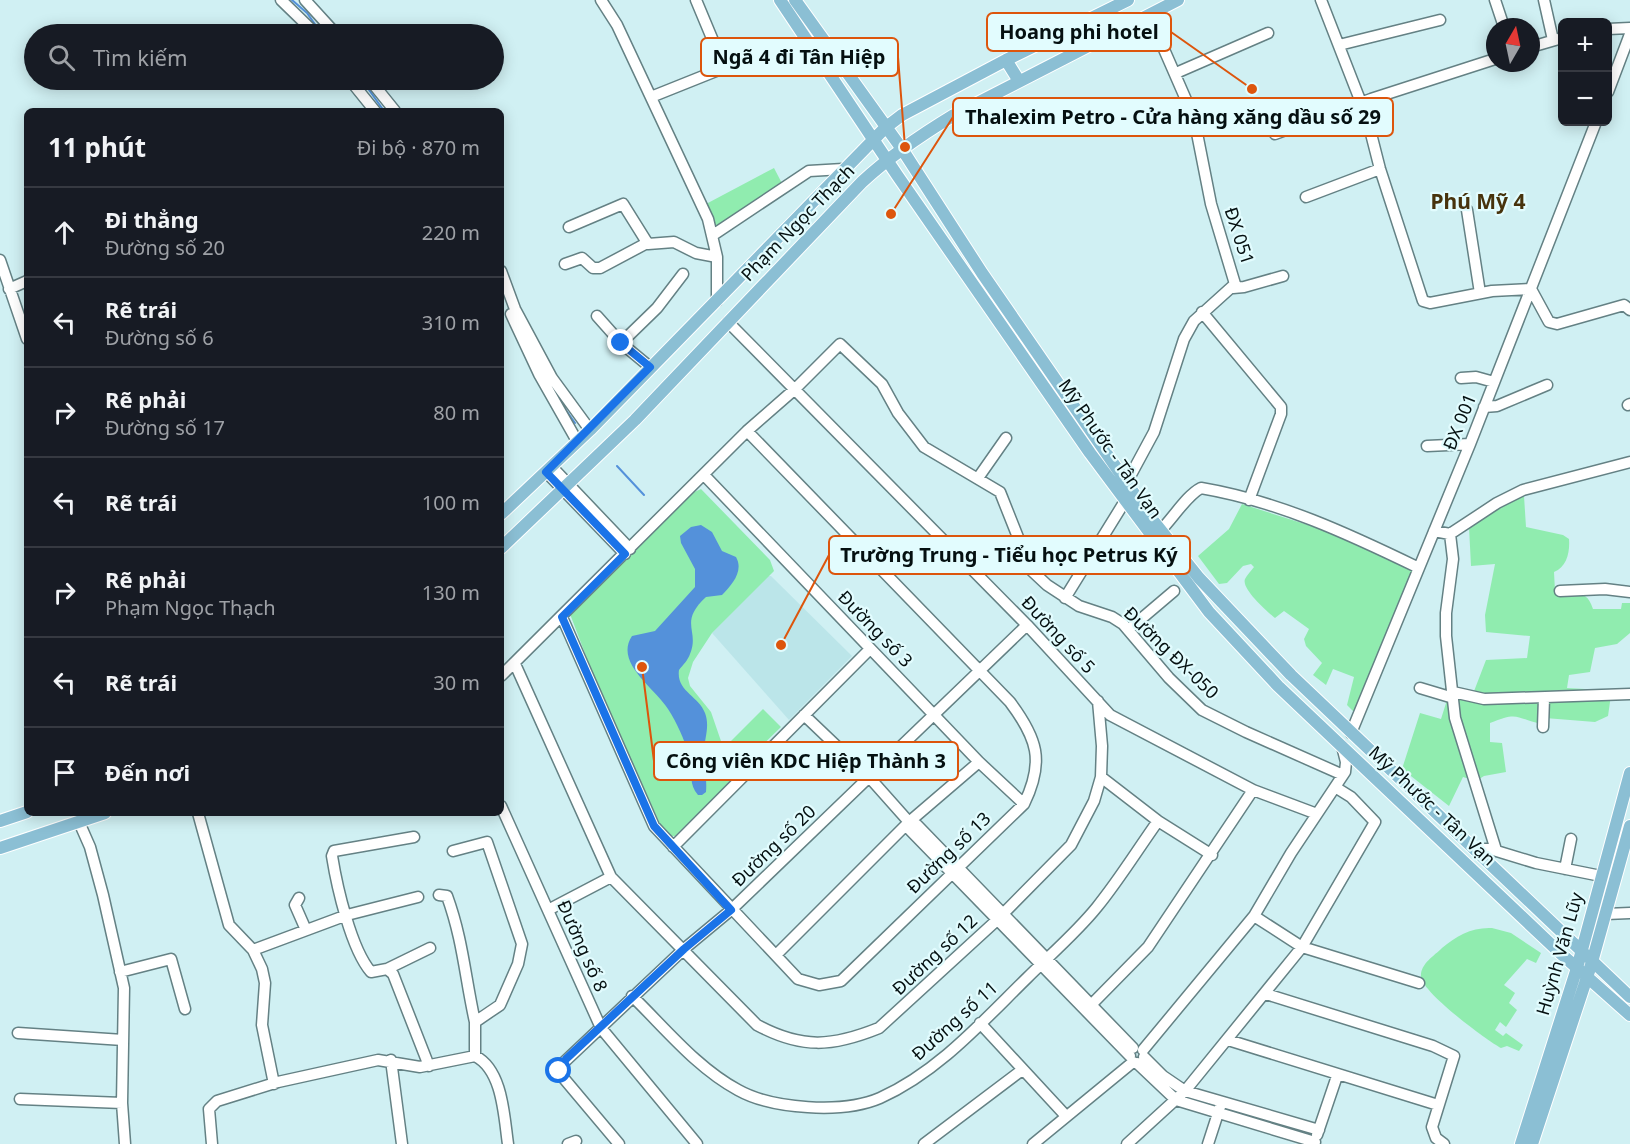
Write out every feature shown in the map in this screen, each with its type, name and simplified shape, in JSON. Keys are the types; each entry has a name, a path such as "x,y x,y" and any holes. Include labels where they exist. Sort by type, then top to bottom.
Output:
{"main road":[{"name":"Mỹ Phước - Tân Vạn","path":"780,0 887,160 1125,501 1157,546 1229,635 1370,773 1576,968 1630,1015"},
{"name":"Mỹ Phước - Tân Vạn","path":"795,0 902,150 982,273 1161,530 1237,621 1351,733 1630,997"},
{"name":"Phạm Ngọc Thạch","path":"504,511 590,430 885,128 903,115 1006,60 1128,0"},
{"name":"Phạm Ngọc Thạch","path":"504,545 635,420 887,160 954,115 1179,0"},
{"path":"1006,60 1019,81"},
{"name":"Huỳnh Văn Lũy","path":"1521,1144 1576,968 1630,773"},
{"path":"0,821 24,813"},
{"path":"0,848 96,816"},
{"name":"Huỳnh Văn Lũy","path":"1532,1144 1592,962 1630,826"}],"street":[{"path":"281,0 306,24"},
{"path":"294,11 305,0 327,24"},
{"path":"601,0 617,25 708,219 717,257 717,301"},
{"path":"696,0 724,67"},
{"path":"1321,0 1361,102 1423,301 1430,303 1480,293 1531,289 1549,322 1557,324 1628,306"},
{"path":"1495,0 1501,18"},
{"path":"1540,44 1558,39 1544,0"},
{"name":"ĐX 051","path":"1127,482 1154,432 1184,339 1202,312 1233,288 1235,276 1211,204 1194,118 1149,15"},
{"path":"1340,45 1440,20"},
{"path":"1612,29 1630,28"},
{"path":"1176,73 1268,33"},
{"path":"1612,81 1630,34"},
{"path":"651,97 760,53"},
{"path":"1275,134 1361,102 1486,62"},
{"path":"358,90 373,108"},
{"path":"378,90 393,108"},
{"name":"ĐX 001","path":"1351,733 1470,444 1594,126"},
{"path":"713,235 809,171 843,169"},
{"path":"1306,197 1380,169"},
{"path":"569,227 623,204 647,243"},
{"path":"1467,210 1480,293"},
{"path":"565,264 582,258 593,268 600,268 647,243 674,242 696,254 717,257"},
{"path":"0,260 24,331"},
{"path":"621,343 657,308 683,274"},
{"path":"1233,288 1283,276"},
{"path":"504,280 515,309 552,378 590,430"},
{"path":"9,289 24,282"},
{"path":"504,300 539,374 577,441"},
{"path":"1202,312 1281,406 1281,414 1249,500"},
{"path":"597,316 621,343 650,367"},
{"name":"Đường số 5","path":"728,322 1027,625 1110,715 1253,790 1317,814"},
{"name":"Đường ĐX-050","path":"795,389 840,344 882,384 898,413 924,447 1000,492 1031,570 1065,598 1112,617 1128,630 1169,678 1202,710 1246,732 1344,773"},
{"path":"1461,378 1476,377 1494,382"},
{"path":"1484,407 1497,406 1547,385"},
{"path":"504,673 747,431 795,389"},
{"name":"Đường số 13","path":"562,617 654,826 731,910 777,954 798,979 819,985 841,981 1024,804 1032,787 1037,761 1035,743 1029,728 1010,702 747,431"},
{"path":"978,478 1006,438"},
{"path":"1426,446 1470,444"},
{"path":"1434,531 1450,534 1497,503 1523,490 1630,462"},
{"path":"549,469 627,551"},
{"name":"Đường số 3","path":"704,475 979,762 1024,804"},
{"path":"1161,530 1192,493 1201,488 1249,500 1347,533 1419,568"},
{"path":"1065,598 1125,501"},
{"path":"1450,534 1453,559 1446,629 1456,723 1496,850"},
{"path":"1560,591 1605,589 1630,592"},
{"path":"1128,630 1174,591"},
{"name":"Đường số 20","path":"619,1144 559,1071 566,1059 684,949 731,910 1027,625"},
{"path":"673,847 870,649"},
{"path":"515,664 611,877 548,910"},
{"path":"1420,688 1446,697 1450,697 1453,693"},
{"path":"1453,693 1484,699 1630,694"},
{"path":"1543,727 1544,698"},
{"name":"Đường số 12","path":"611,877 757,1025 778,1037 801,1043 829,1044 855,1038 879,1028 1000,917 1071,845 1094,801 1101,777 1102,746 1098,701"},
{"path":"804,715 869,777 909,822 917,825 1000,917 1137,1056 1185,1091 1220,1109"},
{"path":"1033,1144 1137,1056 1254,916 1344,773 1346,762 1342,746"},
{"path":"777,954 909,822 979,762"},
{"path":"1344,773 1370,773"},
{"path":"1101,777 1158,821 1212,855"},
{"path":"1127,1144 1185,1091 1266,994 1302,946 1375,822 1351,797 1335,787"},
{"path":"1091,1005 1148,947 1212,855 1253,790"},
{"name":"Đường số 8","path":"504,813 601,1028 696,1144"},
{"path":"199,816 230,925 253,950 265,983 262,1025 274,1084"},
{"name":"Đường số 11","path":"632,996 707,1068 738,1091 775,1102 804,1106 831,1107 878,1099 928,1071 1043,962 1097,907 1158,821"},
{"path":"79,822 96,866 124,988 122,1103 125,1144"},
{"path":"414,837 332,852 338,891 362,962 371,972 387,969 430,948"},
{"path":"1565,869 1571,839"},
{"path":"453,851 485,841 489,843 522,944 507,994 500,1005 475,1022"},
{"path":"1476,849 1496,850 1565,869 1601,876"},
{"path":"439,895 447,896 459,931 465,963 465,977 475,1022 475,1056"},
{"path":"253,950 347,915 418,897"},
{"path":"299,898 295,905 306,930"},
{"path":"1606,914 1630,914"},
{"path":"1254,916 1302,946 1419,983"},
{"path":"120,972 171,959 185,1009"},
{"path":"1043,962 1091,1005 1176,1100 1277,1124 1319,1130"},
{"path":"387,969 393,974 404,997 429,1066"},
{"path":"1266,994 1433,1046 1454,1056 1432,1127 1433,1134 1444,1144"},
{"path":"980,1023 1066,1116"},
{"path":"18,1034 123,1040"},
{"path":"1228,1040 1337,1076 1438,1105"},
{"path":"212,1144 209,1116 212,1105 217,1101 274,1084 378,1060 429,1066 475,1056 490,1067 503,1109 508,1144"},
{"path":"391,1060 402,1144"},
{"path":"924,1144 1022,1070"},
{"path":"1277,1124 1315,1143 1337,1076"},
{"path":"20,1100 122,1103"},
{"path":"1209,1144 1220,1109"}],"shaded area":[{"path":"768,576 771,576 852,656 789,720 712,633"}],"green space":[{"path":"774,168 787,193 718,237 706,204"},
{"path":"701,489 770,560 774,571 712,633 693,662 688,678 690,686 711,712 722,744 746,766 675,836 669,836 661,826 597,685 570,614 690,494"},
{"path":"1524,496 1526,527 1563,535 1569,539 1567,558 1562,567 1554,572 1555,591 1582,595 1590,601 1593,609 1621,609 1622,603 1630,603 1630,633 1617,644 1595,648 1590,672 1569,675 1567,688 1585,689 1611,695 1608,716 1595,722 1545,718 1541,724 1512,716 1490,723 1490,742 1502,743 1506,772 1484,776 1476,781 1463,777 1449,806 1402,769 1420,713 1441,719 1447,700 1454,697 1471,699 1486,660 1527,658 1530,636 1486,632 1485,615 1495,564 1471,566 1469,527 1499,507"},
{"path":"1242,504 1346,537 1412,570 1413,576 1354,712 1347,705 1354,677 1333,669 1326,685 1313,675 1322,663 1306,646 1304,639 1309,629 1284,611 1275,618 1256,600 1245,583 1245,579 1254,567 1251,564 1243,566 1227,583 1219,584 1198,556 1229,529"},
{"path":"763,709 781,727 746,761 729,743"},
{"path":"1492,928 1511,933 1541,953 1536,963 1527,959 1504,985 1515,993 1509,1003 1517,1010 1506,1027 1500,1022 1495,1030 1503,1036 1506,1033 1523,1045 1519,1051 1507,1046 1501,1048 1482,1036 1432,994 1421,977 1421,972 1428,961 1453,940 1471,931"}],"water":[{"path":"701,525 712,532 722,551 736,557 739,567 733,582 722,595 706,597 693,614 691,626 693,639 690,654 679,670 681,683 702,707 707,719 704,753 706,792 698,795 693,785 690,760 680,731 662,701 638,675 628,656 628,646 632,636 655,631 695,587 695,569 681,543 680,536 691,527"}],"waterway":[{"path":"292,0 307,13 315,24"},
{"path":"369,90 382,108"},
{"path":"563,406 575,423"},
{"path":"617,466 644,495"}],"place":[{"name":"Hoang phi hotel","path":"1252,89"},
{"name":"Ngã 4 đi Tân Hiệp","path":"905,147"},
{"name":"Thalexim Petro - Cửa hàng xăng dầu số 29","path":"891,214"},
{"name":"Trường Trung - Tiểu học Petrus Ký","path":"781,645"},
{"name":"Công viên KDC Hiệp Thành 3","path":"642,667"}],"district":[{"name":"Phú Mỹ 4","path":"1478,202"}],"route":[{"path":"559,1071 566,1059 632,996 731,910 654,826 562,617 625,554 546,472 650,367 621,343"}]}
